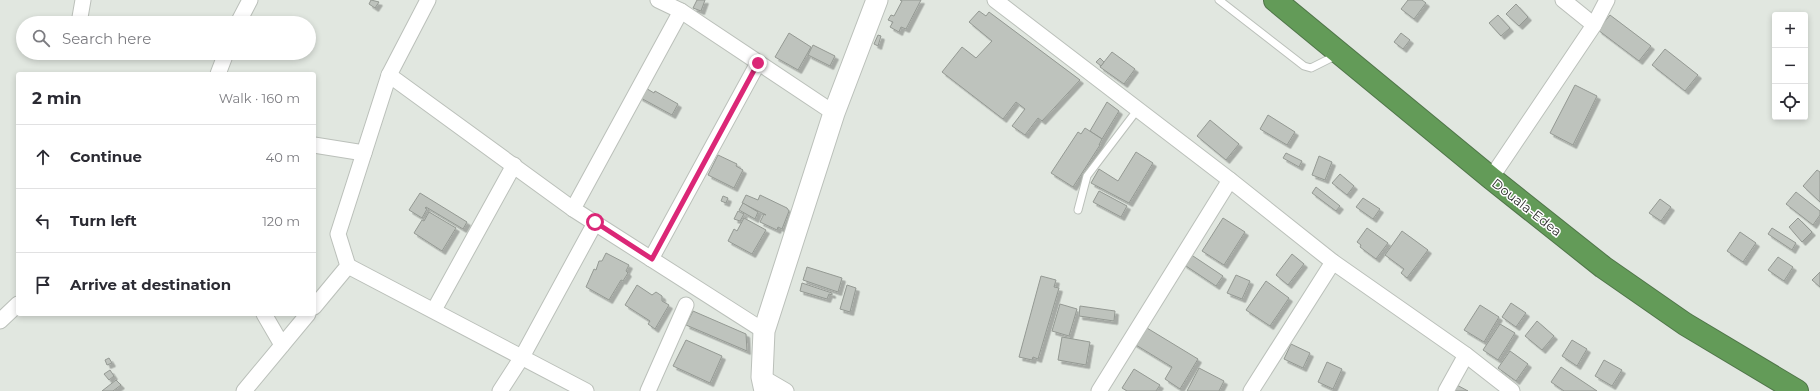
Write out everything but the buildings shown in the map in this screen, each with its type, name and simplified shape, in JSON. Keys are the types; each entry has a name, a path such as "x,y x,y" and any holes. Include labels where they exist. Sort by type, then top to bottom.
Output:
{"highway":[{"name":"Douala-Edea","path":"1275,0 1491,178 1603,267 1684,324 1796,391"}],"main road":[{"path":"764,384 764,331 834,113 876,0"}],"street":[{"path":"80,16 83,0"},
{"path":"242,16 250,0"},
{"path":"428,0 389,75 338,234 348,266 586,391"},
{"path":"658,0 681,11 834,113"},
{"path":"995,0 1230,180 1333,262 1466,355 1512,391"},
{"path":"1563,0 1594,25"},
{"path":"1491,178 1594,25 1607,0"},
{"path":"573,208 681,11"},
{"path":"219,72 223,60"},
{"path":"652,259 758,63"},
{"path":"389,75 573,208 764,331"},
{"path":"316,145 364,153"},
{"path":"434,310 514,166"},
{"path":"1102,390 1230,180"},
{"path":"500,391 522,357 595,222"},
{"path":"1251,391 1333,262"},
{"path":"316,305 348,266"},
{"path":"0,322 16,306"},
{"path":"648,391 686,306"},
{"path":"265,316 282,345"},
{"path":"244,391 306,316"},
{"path":"1446,391 1466,355"},
{"path":"764,384 786,391"}],"lane":[{"path":"1219,0 1304,66 1311,68 1340,53"},
{"path":"1078,210 1088,176 1138,109"}],"route":[{"path":"595,222 652,259 758,63"}]}
